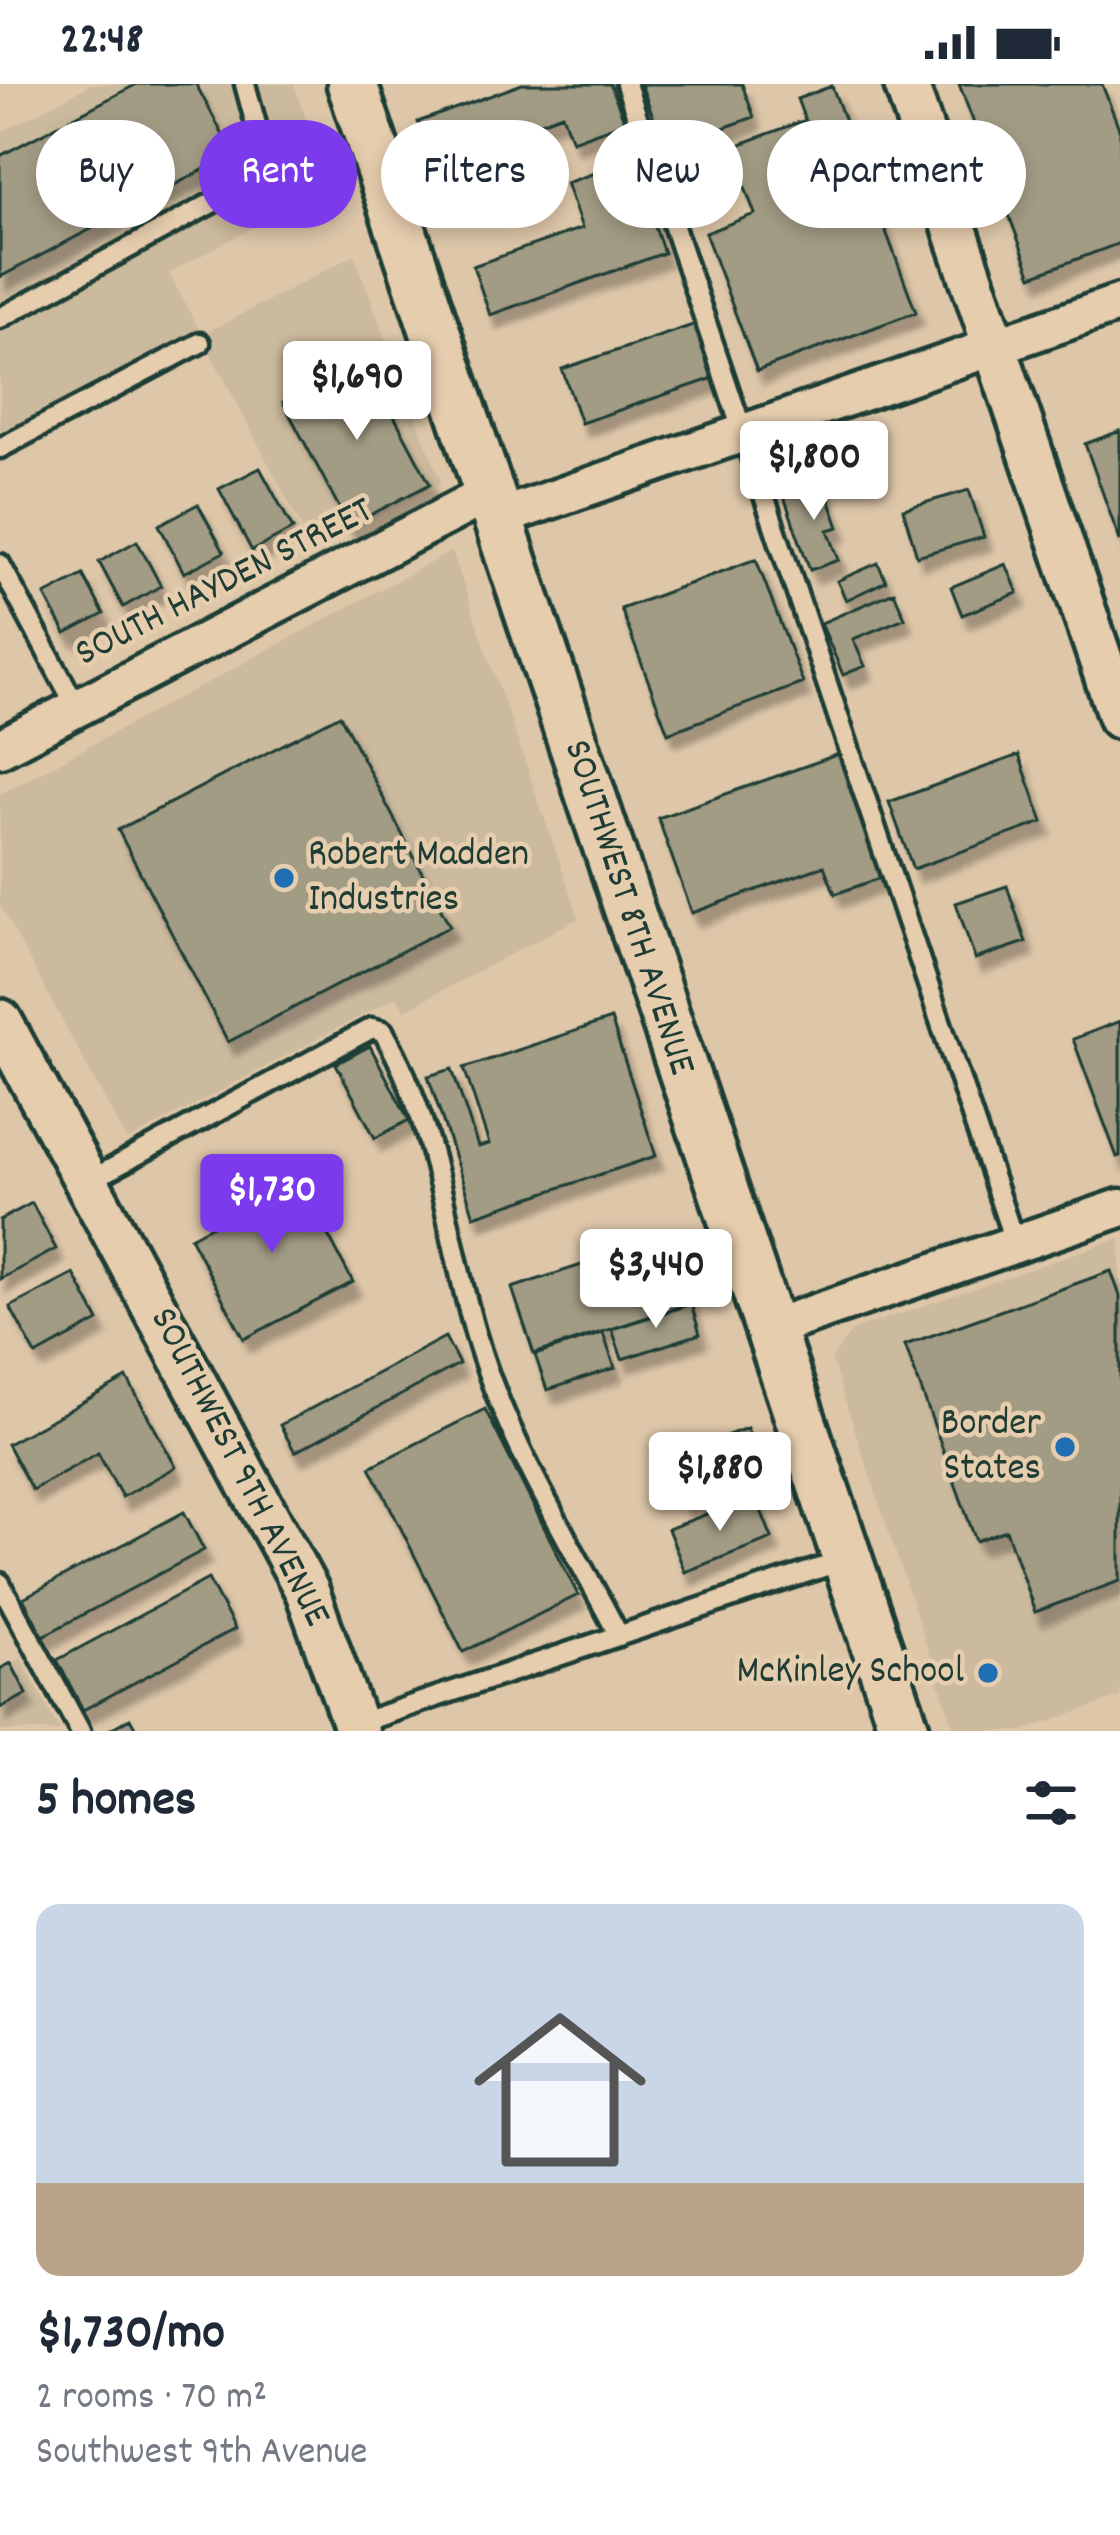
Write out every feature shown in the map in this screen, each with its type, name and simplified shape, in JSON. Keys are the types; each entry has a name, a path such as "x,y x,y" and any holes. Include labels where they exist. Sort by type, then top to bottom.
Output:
{"main road":[{"name":"SOUTHWEST 8TH AVENUE","path":"353,84 904,1731"}],"street":[{"path":"907,84 1120,717"},
{"name":"SOUTH HAYDEN STREET","path":"0,748 493,506 743,432 1120,304"},
{"name":"SOUTHWEST 9TH AVENUE","path":"0,1021 307,1591 350,1729"},
{"path":"769,1329 1120,1208"}],"lane":[{"path":"0,318 259,178 264,154 245,84"},
{"path":"626,84 1016,1244"},
{"path":"0,448 200,343"},
{"path":"0,564 76,708"},
{"path":"87,1182 372,1028 382,1031 412,1085 440,1171 474,1329 499,1402 620,1636"},
{"path":"350,1729 847,1559"},
{"path":"0,1583 80,1731"}],"shaded area":[{"path":"91,84 294,84 306,120 199,120 199,228 252,228 169,273 202,335 354,255 441,482 314,551 201,335 0,441 0,133"},
{"name":"Robert Madden Industries","path":"452,551 579,918 405,1010 396,997 127,1141 0,905 0,794"},
{"path":"1120,1238 1120,1697 1023,1731 955,1731 831,1359 853,1330"},
{"path":"21,1658 60,1731 0,1731 0,1669"}],"building":[{"path":"137,84 196,84 215,120 199,120 199,172 175,185 175,120 68,120"},
{"path":"522,84 610,84 624,120 593,120 593,133 572,141 569,120 562,114 546,120 423,120"},
{"path":"641,84 742,84 754,117 743,121 654,120"},
{"path":"959,84 1102,84 1120,131 1120,243 1032,276 1014,228 1026,228 1026,120 973,120"},
{"path":"832,86 845,120 805,120 797,99"},
{"path":"767,134 767,228 885,228 916,312 757,371 705,233 743,228 743,219 755,214 743,182 743,143"},
{"path":"36,137 36,228 93,228 0,277 0,156"},
{"path":"593,174 593,228 655,228 664,253 490,315 473,266 582,228 569,182"},
{"path":"696,324 714,378 581,423 562,369"},
{"path":"364,359 430,484 349,526 283,402"},
{"path":"1120,431 1120,541 1085,444"},
{"path":"260,468 293,529 252,551 219,489"},
{"path":"822,480 839,527 828,530 839,560 810,570 783,494"},
{"path":"969,490 984,537 917,556 903,509"},
{"path":"198,504 224,552 184,573 159,525"},
{"path":"137,541 161,586 123,607 99,562"},
{"path":"756,559 803,683 668,733 621,609"},
{"path":"878,563 886,581 846,600 837,581"},
{"path":"1006,564 1018,593 962,615 951,587"},
{"path":"83,575 104,614 66,634 45,595"},
{"path":"894,592 905,618 853,639 865,666 843,675 821,623"},
{"name":"Robert Madden Industries","path":"340,715 450,926 228,1042 118,830"},
{"path":"842,753 886,876 835,894 824,866 692,913 658,818"},
{"path":"1019,755 1043,822 913,869 889,802"},
{"path":"1007,886 1026,942 975,959 956,903"},
{"path":"611,1019 656,1156 474,1216 428,1076 452,1069 478,1147 489,1144 464,1068"},
{"path":"1120,1021 1120,1156 1117,1157 1073,1039"},
{"path":"370,1046 409,1120 375,1138 336,1064"},
{"path":"291,1165 353,1282 244,1339 190,1237 260,1200 252,1185"},
{"path":"32,1203 56,1249 0,1279 0,1220"},
{"path":"669,1236 691,1303 534,1354 512,1288"},
{"path":"1111,1271 1120,1296 1120,1581 1035,1612 1006,1530 976,1541 905,1345"},
{"path":"74,1274 99,1321 36,1355 10,1307"},
{"path":"691,1304 700,1334 622,1359 612,1329"},
{"path":"603,1333 615,1368 547,1390 535,1355"},
{"path":"445,1337 459,1364 295,1452 280,1425"},
{"path":"127,1378 176,1467 122,1497 98,1453 32,1490 7,1444"},
{"path":"485,1409 578,1595 463,1652 370,1467"},
{"path":"747,1428 763,1473 683,1503 666,1458"},
{"path":"755,1495 772,1538 685,1572 668,1529"},
{"path":"184,1512 204,1550 43,1636 23,1598"},
{"path":"208,1579 235,1629 83,1710 57,1660"},
{"path":"11,1663 27,1694 0,1708 0,1669"},
{"path":"130,1718 137,1731 107,1731"}],"place":[{"name":"Robert Madden Industries","path":"284,878"},
{"name":"Border States","path":"1065,1447"},
{"name":"McKinley School","path":"988,1673"}]}
